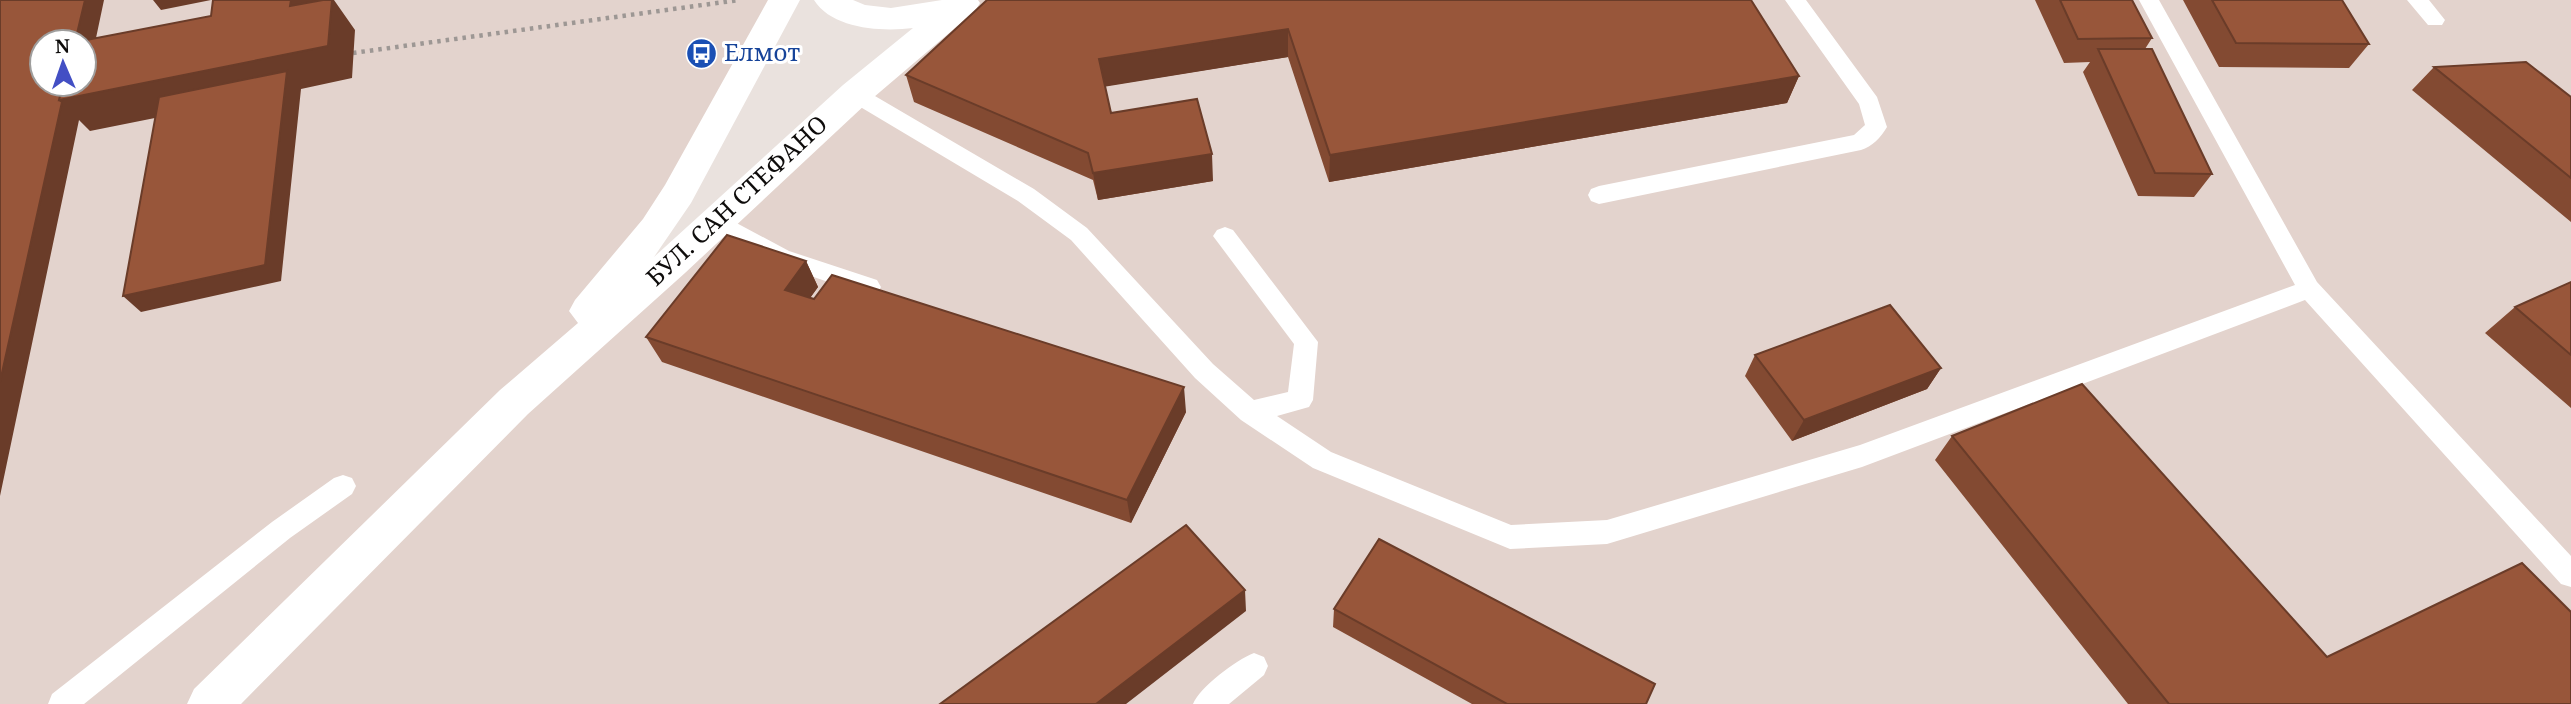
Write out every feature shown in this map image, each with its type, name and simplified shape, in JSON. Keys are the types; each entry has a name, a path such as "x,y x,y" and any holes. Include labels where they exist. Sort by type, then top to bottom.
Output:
{"main road":[{"name":"БУЛ. САН СТЕФАНО","path":"514,402 656,229 678,194 784,0"},
{"path":"830,0 857,14 884,18 913,18 939,13 967,2"},
{"name":"БУЛ. САН СТЕФАНО","path":"210,704 514,402 855,94 967,2"}],"lane":[{"path":"1598,195 1861,142 1876,127 1869,102 1795,0"},
{"path":"2149,0 2309,289 2571,575"},
{"path":"2417,0 2435,20"},
{"path":"855,94 1026,195 1079,234 1204,371 1250,412 1322,460 1510,537 1607,532 1862,456 2309,289"},
{"path":"716,221 781,257 892,295"},
{"path":"1226,236 1306,342 1300,400 1250,412"},
{"path":"62,704 281,530 343,486"},
{"path":"1207,704 1254,666"}],"path":[{"path":"353,54 739,0"}],"shaded area":[{"path":"0,0 784,0 656,229 518,397 969,0 2571,0 2571,704 0,704"}],"building":[{"path":"0,0 85,0 78,28 28,28 28,98 60,98 62,102 0,382"},
{"path":"213,0 291,0 290,6 332,0 328,46 98,92 98,38 211,16"},
{"path":"987,0 1751,0 1799,76 1330,155 1288,29 1099,59 1111,113 1197,99 1212,154 1093,173 1088,153 906,75"},
{"path":"2060,0 2132,0 2152,38 2078,39"},
{"path":"2212,0 2342,0 2369,44 2236,43"},
{"path":"2098,49 2152,49 2212,174 2155,173"},
{"path":"2526,62 2571,97 2571,178 2434,67"},
{"path":"287,71 265,265 123,296 159,97"},
{"path":"727,235 806,261 785,290 814,299 832,275 1184,387 1127,500 646,337"},
{"path":"2571,282 2571,355 2515,307"},
{"path":"1890,305 1941,368 1804,420 1755,355"},
{"path":"2082,384 2327,657 2522,563 2571,612 2571,704 2169,704 1952,436"},
{"path":"1186,525 1245,590 1096,704 940,704"},
{"path":"1379,539 1655,684 1646,704 1507,704 1334,609"}],"place":[{"name":"Елмот","path":"701,53"}]}
